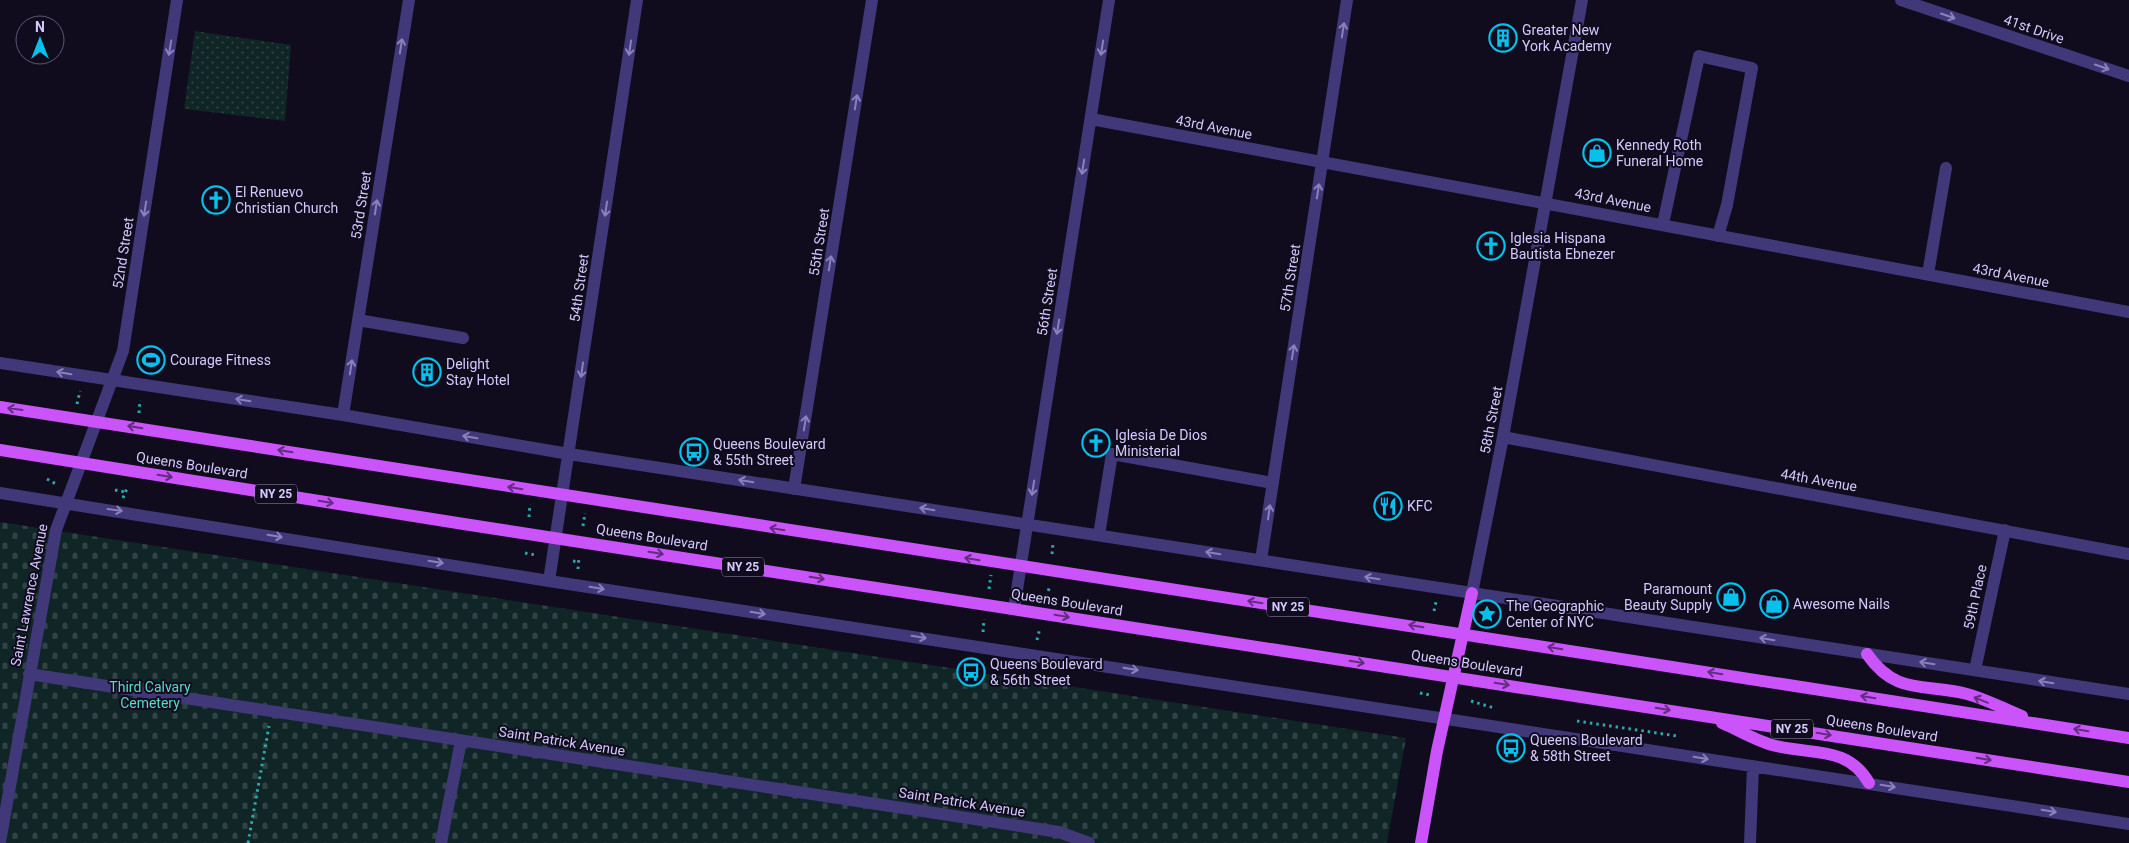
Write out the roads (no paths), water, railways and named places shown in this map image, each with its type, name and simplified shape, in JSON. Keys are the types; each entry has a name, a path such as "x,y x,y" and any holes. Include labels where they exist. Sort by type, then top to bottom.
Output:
{"main road":[{"name":"Queens Boulevard","path":"0,407 2129,738"},
{"name":"Queens Boulevard","path":"0,450 2129,782"},
{"name":"58th Street","path":"1421,843 1472,593"},
{"path":"1867,654 1880,671 1894,681 1967,694 2042,724"},
{"path":"1706,716 1774,746 1844,757 1858,767 1869,783"}],"street":[{"name":"52nd Street","path":"66,503 123,350 177,0"},
{"name":"53rd Street","path":"343,415 409,0"},
{"name":"54th Street","path":"549,581 637,0"},
{"name":"55th Street","path":"794,489 872,0"},
{"name":"56th Street","path":"1014,609 1109,0"},
{"name":"57th Street","path":"1261,560 1347,0"},
{"name":"58th Street","path":"1472,593 1504,437 1582,0"},
{"name":"41st Drive","path":"1901,0 2129,76"},
{"path":"1663,224 1699,56 1752,68 1727,205 1718,236"},
{"name":"43rd Avenue","path":"1091,119 2129,312"},
{"path":"1928,274 1946,168"},
{"path":"358,320 463,338"},
{"path":"0,364 343,415 569,454 2129,694"},
{"name":"44th Avenue","path":"1504,437 2129,554"},
{"path":"1099,535 1112,454 1273,483"},
{"path":"0,493 549,581 2129,824"},
{"name":"Saint Lawrence Avenue","path":"0,842 56,530 66,503"},
{"name":"59th Place","path":"1976,670 2005,530"},
{"name":"Saint Patrick Avenue","path":"29,674 1059,832 1089,843"},
{"path":"441,843 461,741"},
{"path":"1750,843 1754,767"}],"place":[{"name":"Greater New York Academy","path":"1503,38"},
{"name":"Kennedy Roth Funeral Home","path":"1597,153"},
{"name":"El Renuevo Christian Church","path":"216,200"},
{"name":"Iglesia Hispana Bautista Ebnezer","path":"1491,246"},
{"name":"Courage Fitness","path":"151,360"},
{"name":"Delight Stay Hotel","path":"427,372"},
{"name":"Iglesia De Dios Ministerial","path":"1096,443"},
{"name":"Queens Boulevard & 55th Street","path":"694,452"},
{"name":"KFC","path":"1388,506"},
{"name":"Paramount Beauty Supply","path":"1731,597"},
{"name":"Awesome Nails","path":"1774,604"},
{"name":"The Geographic Center of NYC","path":"1487,614"},
{"name":"Queens Boulevard & 56th Street","path":"971,672"},
{"name":"Queens Boulevard & 58th Street","path":"1511,748"}],"park label":[{"name":"Third Calvary Cemetery","path":"150,696"}]}
